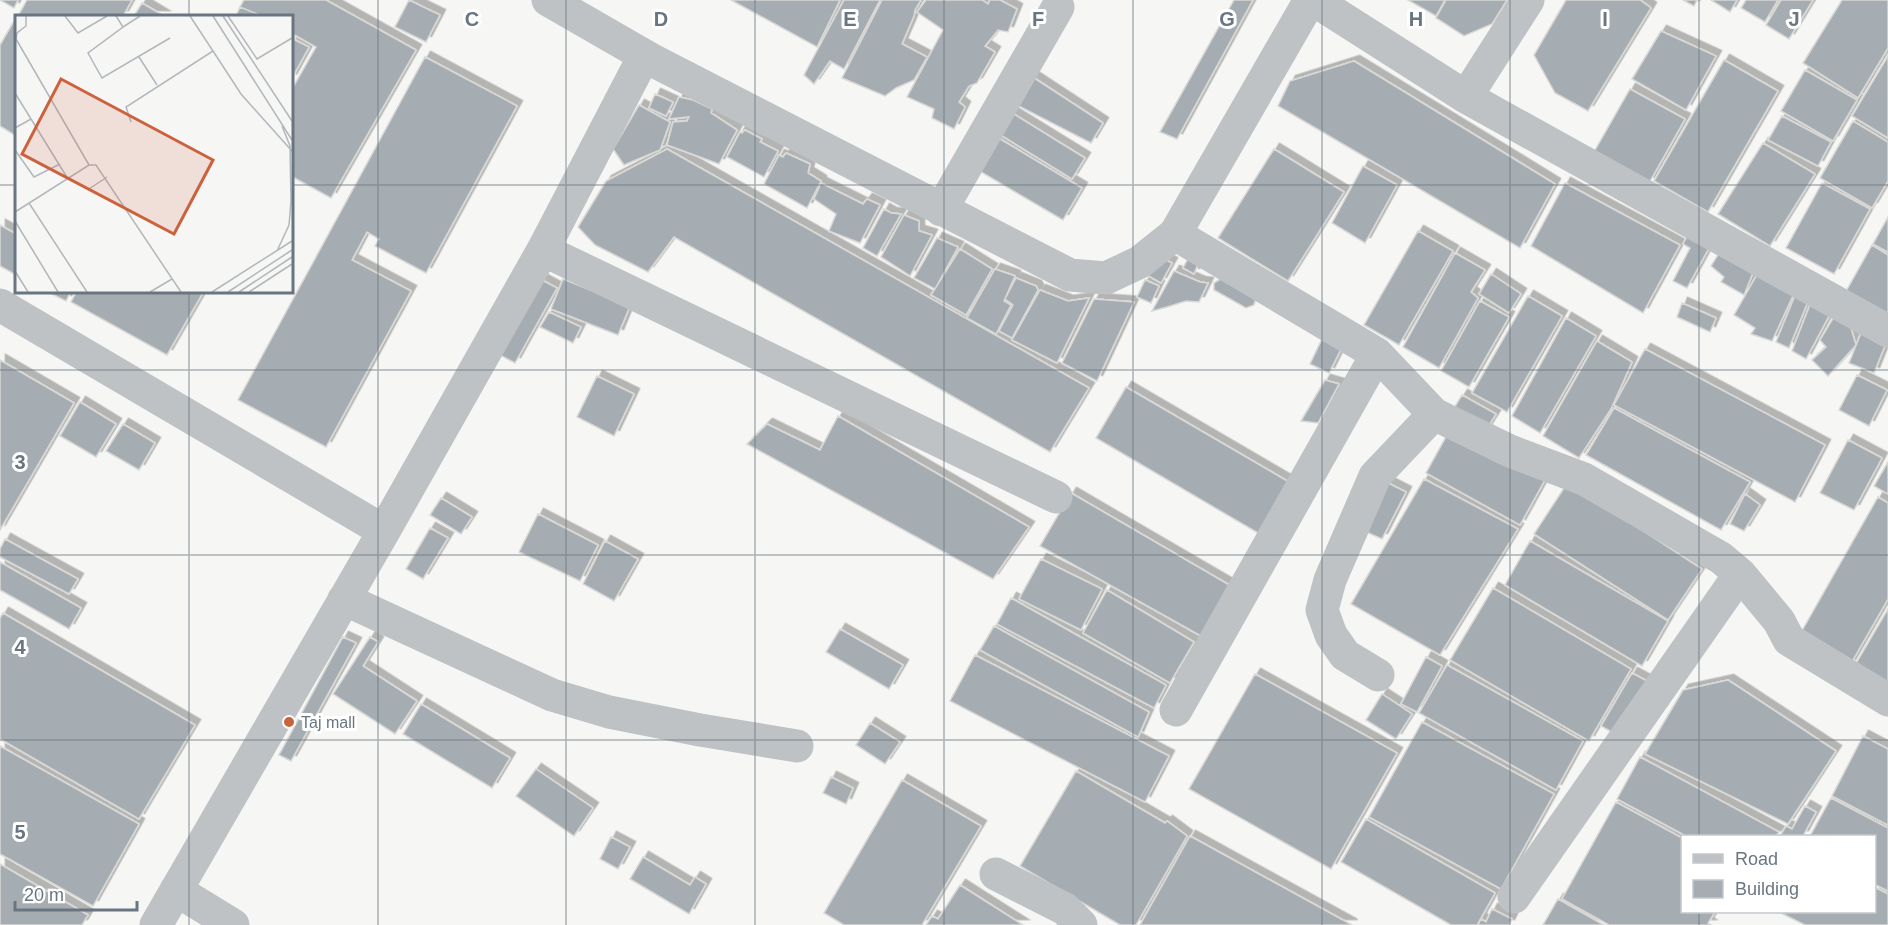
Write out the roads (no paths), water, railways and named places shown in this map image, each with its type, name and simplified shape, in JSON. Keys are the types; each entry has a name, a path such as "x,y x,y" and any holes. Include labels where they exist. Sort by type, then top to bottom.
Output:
{"street":[{"path":"548,0 644,56 941,210 1070,274 1106,278 1140,262 1175,234 1312,0 1466,97 1888,331"},
{"path":"1466,97 1528,0"},
{"path":"941,210 1058,7"},
{"path":"156,925 384,531 543,250 644,56"},
{"path":"1175,234 1377,354 1434,414 1510,452 1584,479 1721,558 1740,574 1779,621 1789,639 1888,700"},
{"path":"543,250 1056,497"},
{"path":"0,305 384,531"},
{"path":"1176,710 1377,354"},
{"path":"1378,675 1345,655 1331,635 1322,610 1330,580 1375,476 1434,414"},
{"path":"1514,897 1740,574"},
{"path":"344,599 552,695 609,712 797,746"},
{"path":"996,874 1065,909 1081,925"},
{"path":"176,890 233,925"}],"place":[{"name":"Taj mall","path":"289,722"}]}
